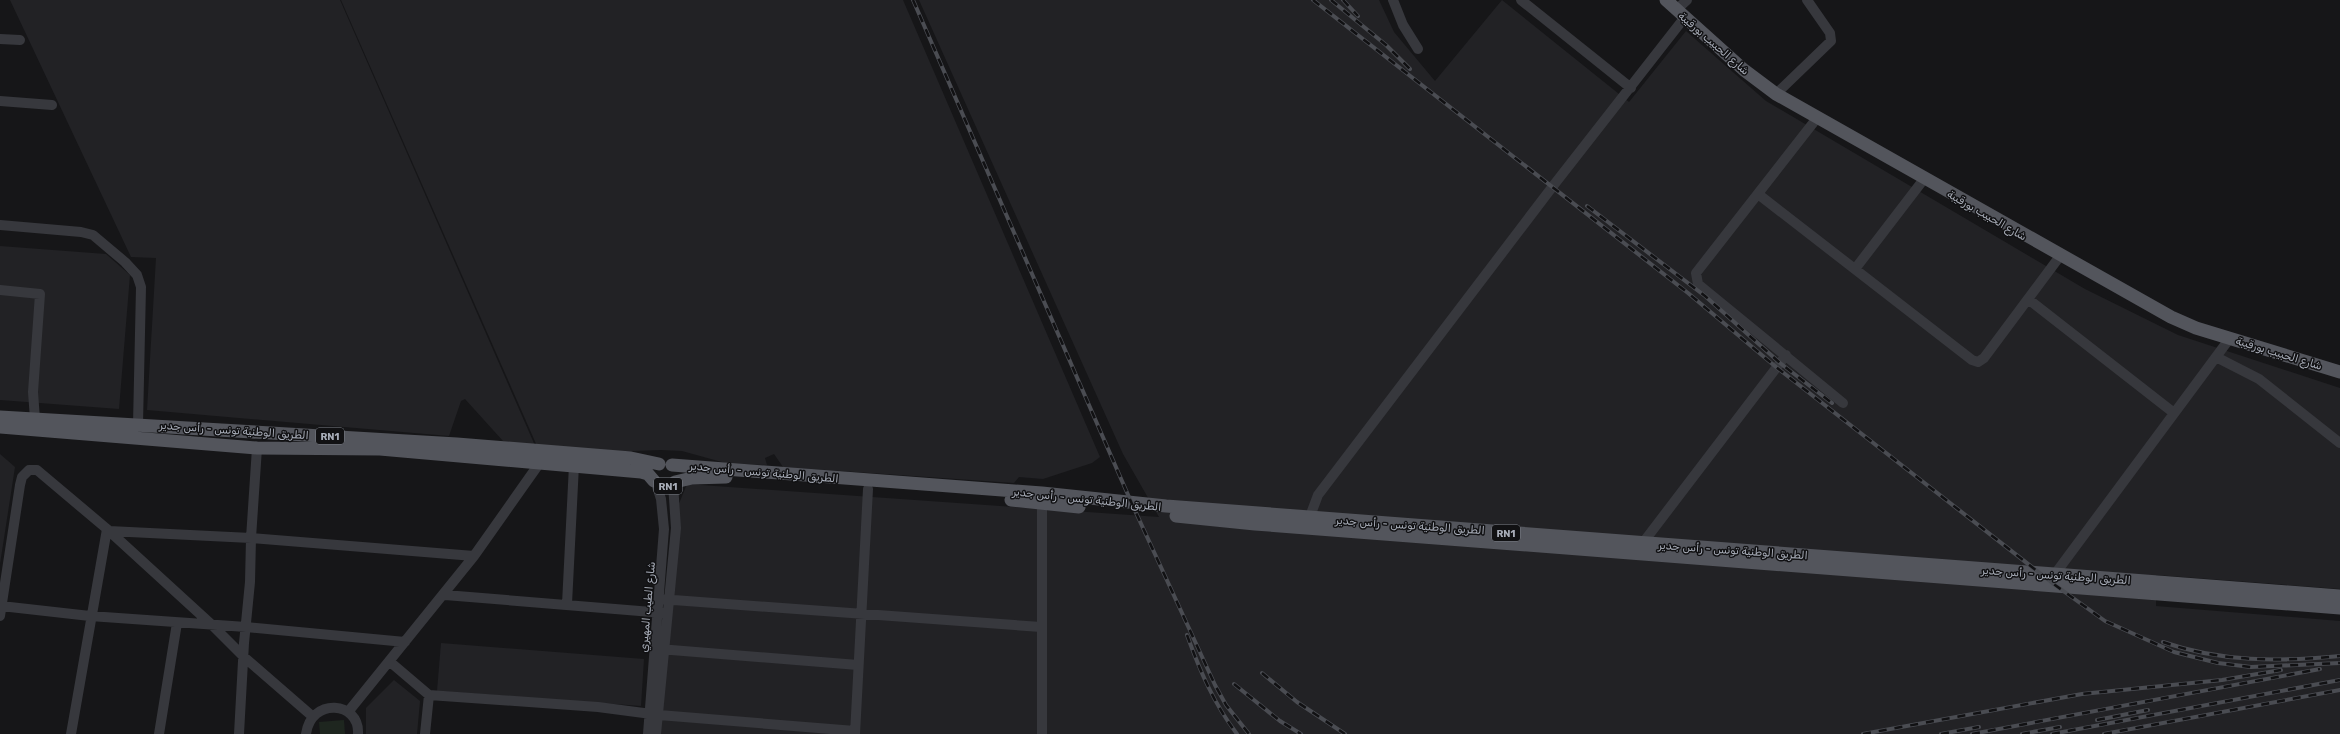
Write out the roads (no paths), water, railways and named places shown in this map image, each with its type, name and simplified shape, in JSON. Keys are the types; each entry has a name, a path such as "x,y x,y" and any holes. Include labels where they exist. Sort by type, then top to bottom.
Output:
{"main road":[{"name":"شارع الحبيب بورقيبة","path":"1666,0 1776,94 2060,256 2171,317 2230,338 2340,372"},
{"name":"الطريق الوطنية تونس - رأس جدير","path":"0,416 34,424 257,448 380,449 541,461 641,472 655,482"},
{"name":"الطريق الوطنية تونس - رأس جدير","path":"0,427 34,424 138,424 457,444 631,458 666,465 1042,498"},
{"name":"RN1","path":"666,465 676,471 674,483 666,487 655,482 653,474 666,465"},
{"name":"الطريق الوطنية تونس - رأس جدير","path":"674,483 692,478 723,477 868,489 1121,503 1311,523 1639,548 2340,608"},
{"name":"الطريق الوطنية تونس - رأس جدير","path":"1639,548 2055,574 2340,596"}],"street":[{"path":"1393,0 1403,25 1418,49"},
{"path":"1521,0 1631,88"},
{"path":"1311,523 1318,495 1553,186 1631,88 1681,14 1687,0"},
{"path":"1776,94 1830,41 1830,33 1807,0"},
{"path":"0,39 20,40"},
{"path":"0,101 52,104"},
{"path":"1817,118 1696,273 1696,278 1698,284 1843,403"},
{"path":"1855,269 1924,179"},
{"path":"1758,194 1972,360 1978,362 1984,358 2060,256"},
{"path":"0,225 81,232 93,235 137,275 141,287 138,424"},
{"path":"0,290 40,294 33,392 34,424"},
{"path":"2028,299 2174,413"},
{"path":"2055,574 2230,338"},
{"path":"1639,548 1786,355"},
{"path":"2216,357 2259,379 2340,443"},
{"path":"239,734 250,582 251,538 257,448"},
{"path":"348,712 445,595 541,461"},
{"path":"567,604 574,465"},
{"path":"312,716 244,657 212,625 44,474 37,470 29,470 22,477 1,611 90,616 177,623 212,625 246,627 405,642"},
{"name":"شارع الطيب المهيري","path":"655,482 661,499 664,529 665,599"},
{"name":"شارع الطيب المهيري","path":"656,734 654,714 663,613 676,528 674,483"},
{"path":"389,661 429,695 598,708 855,733 868,489"},
{"path":"1042,498 1042,734"},
{"path":"108,530 251,538 474,556"},
{"path":"71,734 90,616 108,530"},
{"path":"445,595 663,613"},
{"path":"665,599 1041,627"},
{"path":"159,734 177,623"},
{"path":"660,649 858,665"},
{"path":"425,734 429,695"},
{"path":"306,734 307,725 312,716 321,710 330,707 348,712 355,721 358,734"},
{"name":"شارع الطيب المهيري","path":"648,734 654,714"}],"railway":[{"path":"913,0 1132,504 1215,685 1226,705 1249,734"},
{"path":"1313,0 1688,293 1776,367 2055,585 2105,621 2174,652 2218,663 2251,667 2340,663"},
{"path":"1331,0 1386,45 1410,69"},
{"path":"1343,0 1358,16"},
{"path":"1587,206 1705,296 1780,363 1832,403"},
{"path":"1187,635 1214,699 1237,734"},
{"path":"2163,642 2185,649 2228,657 2250,659 2295,659 2340,656"},
{"path":"1972,734 2320,669"},
{"path":"1863,734 2082,694 2222,680 2281,670"},
{"path":"1262,673 1297,702 1345,734"},
{"path":"2052,734 2340,680"},
{"path":"1234,684 1280,721 1301,734"},
{"path":"2104,734 2340,690"},
{"path":"2097,720 2148,710"},
{"path":"1941,734 1979,727"},
{"path":"2022,734 2060,727"}]}
